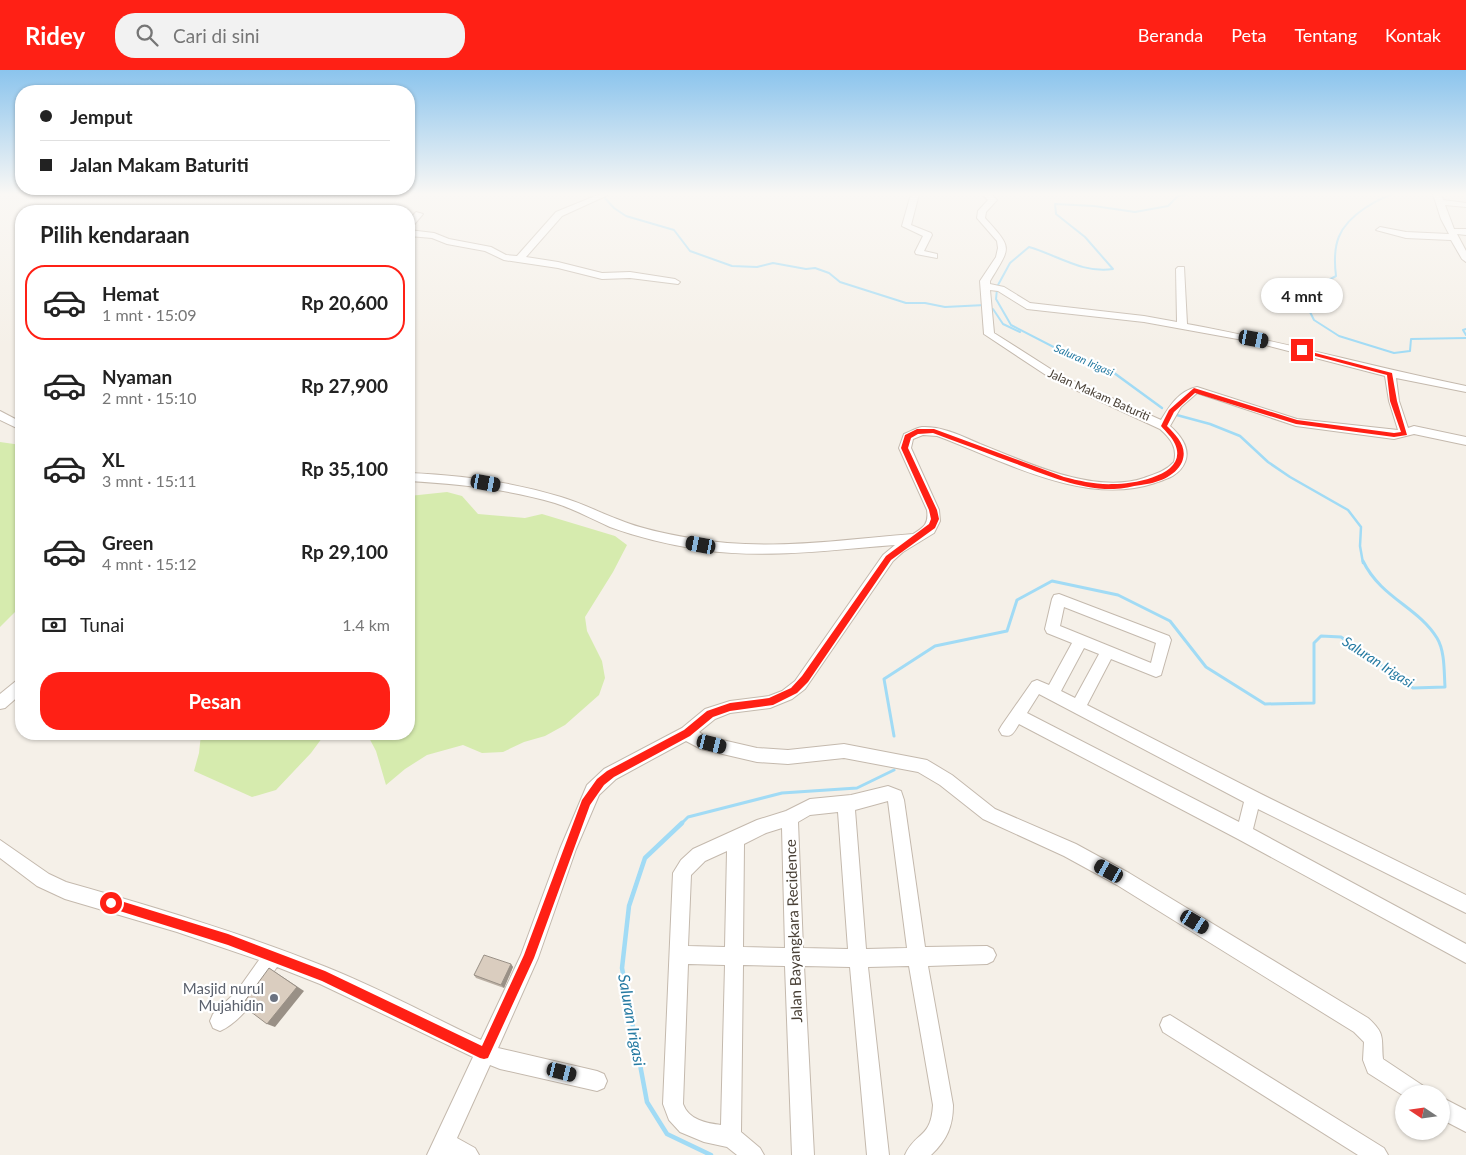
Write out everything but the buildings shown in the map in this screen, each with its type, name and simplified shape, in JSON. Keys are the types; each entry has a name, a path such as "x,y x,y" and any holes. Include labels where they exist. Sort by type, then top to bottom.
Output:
{"street":[{"path":"466,245 488,249 504,257 573,268 602,276 630,275 675,282"},
{"path":"519,259 533,245"},
{"path":"923,245 919,252 934,256"},
{"name":"Jalan Makam Baturiti","path":"441,1149 529,958 571,840 593,790 610,774 687,733 700,720 721,710 770,702 794,690 805,679 888,558 930,530 935,519 933,510 905,448 906,439 913,433 925,430 938,432 1083,484 1114,487 1151,481 1166,475 1175,468 1181,455 1179,446 1174,436 1164,426 1148,417 1056,377 994,338 987,330 986,278 1002,252 1001,245"},
{"path":"1458,245 1466,259"},
{"path":"1181,270 1182,326"},
{"path":"985,286 1001,289 1027,306 1182,326 1276,344 1390,374 1466,389"},
{"path":"1390,374 1394,401 1404,433"},
{"path":"1164,426 1176,406 1191,392 1197,390 1296,422 1394,435 1414,430 1466,441"},
{"path":"0,415 15,423"},
{"path":"415,477 459,480 512,488 577,507 640,531 721,547 784,548 914,539"},
{"path":"1059,599 1164,640 1156,670 1080,642 1052,629 1059,599"},
{"path":"1052,693 1080,642"},
{"path":"1078,707 1108,651"},
{"path":"1007,730 1037,686 1253,798 1466,904"},
{"path":"0,703 15,690"},
{"path":"1016,715 1244,833 1466,954"},
{"path":"687,733 701,742 758,755 788,757 844,752 912,763 930,769 989,814 1070,850 1123,879 1361,1025 1373,1037 1374,1050 1372,1060 1377,1068 1404,1085"},
{"path":"753,1155 731,1137 691,1127 678,1117 674,1110 682,873 688,863 699,854 736,840 763,826 790,818 810,807 846,804 888,792 895,796 917,956 943,1105 943,1123 939,1133 916,1155"},
{"path":"1244,833 1253,798"},
{"path":"846,804 858,958 878,1155"},
{"name":"Jalan Bayangkara Recidence","path":"790,818 803,1155"},
{"path":"731,1137 736,840"},
{"path":"0,848 43,880 65,890 177,923 325,976 484,1054 597,1081"},
{"path":"678,955 858,958 987,955"},
{"path":"220,1021 244,998 273,956"},
{"path":"1170,1025 1377,1155"},
{"path":"1450,1113 1466,1122"},
{"path":"441,1149 468,1155"}],"green space":[{"path":"0,442 15,444 15,612 0,627"},
{"path":"447,492 462,496 478,514 525,518 542,514 615,536 627,545 613,572 585,617 587,631 602,661 605,678 599,695 565,725 545,736 524,742 503,752 482,753 463,745 427,755 405,769 386,785 376,751 370,740 415,740 415,495"},
{"path":"200,740 321,740 311,753 276,790 252,797 194,771"}],"waterway":[{"path":"685,245 690,251 732,266 757,267 773,263 806,269 815,268 829,273 840,282 906,303 925,303 945,307 985,305"},
{"name":"Saluran Irigasi","path":"998,285 1010,263 1029,247 1091,269 1113,269 1092,245"},
{"name":"Saluran Irigasi","path":"1336,245 1336,276 1325,282 1304,300 1314,320 1339,336 1394,353 1410,351 1411,339 1466,338"},
{"name":"Saluran Irigasi","path":"997,289 996,299 1011,325 1073,357"},
{"path":"993,309 1003,324 1020,332"},
{"name":"Saluran Irigasi","path":"1466,329 1463,330 1466,335"},
{"name":"Saluran Irigasi","path":"1070,355 1110,370 1162,408"},
{"name":"Saluran Irigasi","path":"1173,414 1210,424 1240,436 1268,462 1290,477 1348,510 1361,527 1360,546 1363,563"},
{"name":"Saluran Irigasi","path":"894,736 884,679 935,646 1007,631 1017,600 1052,581 1118,595 1170,621 1206,667 1265,704 1314,703 1314,643 1321,636 1341,637 1413,688 1445,687 1443,655 1437,638 1420,618 1379,584 1363,561"},
{"name":"Saluran Irigasi","path":"682,823 688,817 782,793 857,788 894,770"},
{"name":"Saluran Irigasi","path":"682,823 645,858 629,906 622,968 647,1102 667,1134 711,1155"}],"place":[{"name":"Masjid nurul Mujahidin","path":"274,998"}],"route":[{"path":"111,903 228,939 325,976 484,1054 529,958 568,849 593,790 610,774 687,733 700,720 710,714 730,707 770,702 794,690 805,679 892,553 930,530 933,526 935,519 933,510 905,448 905,442 910,435 925,430 942,433 1072,482 1114,487 1151,481 1166,475 1175,468 1180,460 1181,451 1174,436 1164,426 1176,406 1194,390 1278,418 1296,422 1394,435 1404,433 1394,401 1390,374 1302,350"}]}
